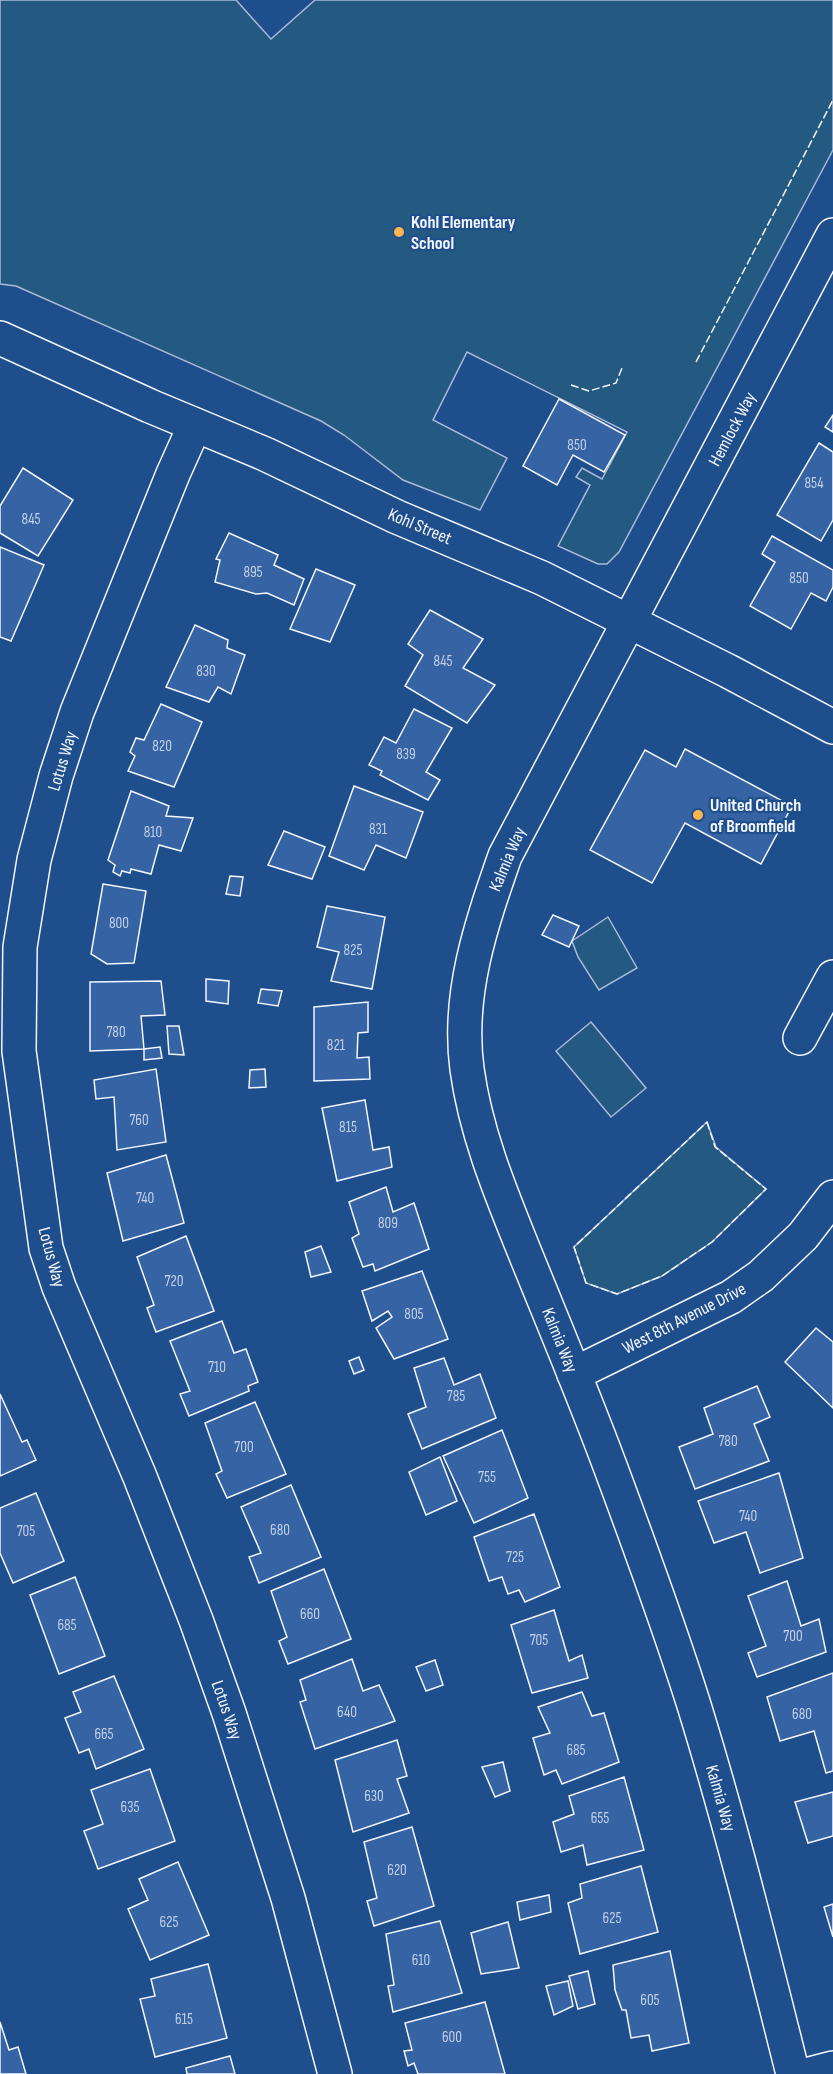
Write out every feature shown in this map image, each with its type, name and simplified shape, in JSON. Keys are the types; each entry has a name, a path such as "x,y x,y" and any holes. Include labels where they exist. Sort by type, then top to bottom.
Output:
{"street":[{"name":"Hemlock Way","path":"630,622 833,235"},
{"name":"Kohl Street","path":"0,338 266,454 398,517 542,578 833,726"},
{"name":"Lotus Way","path":"195,425 77,712 56,776 34,860 13,908 20,947 19,1051 46,1248 59,1287 140,1478 196,1620 229,1713 288,1898 335,2074"},
{"name":"Kalmia Way","path":"630,622 505,856 482,922 471,963 465,1017 466,1066 479,1126 494,1176 574,1374 651,1577 693,1702 744,1881 793,2074"},
{"path":"800,1038 833,977"},
{"name":"West 8th Avenue Drive","path":"574,1374 731,1297 760,1276 803,1236 833,1197"},
{"path":"810,2074 833,2068"}],"shaded area":[{"name":"Kohl Elementary School","path":"0,0 236,0 271,39 315,0 833,0 833,150 619,552 607,564 598,564 558,546 590,485 576,477 582,468 602,479 627,432 467,352 433,420 507,458 480,510 403,480 344,435 321,421 16,286 0,284"},
{"path":"608,917 637,968 599,990 578,957 572,941"},
{"path":"591,1022 646,1088 611,1117 556,1051"},
{"path":"707,1122 716,1147 766,1189 712,1242 662,1276 617,1294 586,1283 574,1247"}],"building":[{"path":"559,399 625,435 604,472 573,455 557,485 523,466"},
{"path":"833,415 833,432 825,427"},
{"path":"819,443 833,452 833,520 821,541 777,515"},
{"path":"23,468 73,500 38,556 0,533 0,506"},
{"path":"229,533 278,555 274,565 304,579 294,605 267,593 256,594 215,582 220,560 216,559"},
{"path":"772,536 833,570 833,587 826,601 811,593 791,629 750,606 775,562 762,554"},
{"path":"0,547 44,565 11,641 0,637"},
{"path":"316,569 355,585 330,642 290,629"},
{"path":"430,610 483,639 463,668 495,685 467,723 405,686 423,655 408,644"},
{"path":"195,625 228,640 227,648 245,655 231,694 218,687 209,702 166,687"},
{"path":"161,704 202,722 174,787 128,771 135,756 130,752 136,738 144,740"},
{"path":"414,709 452,728 426,772 440,780 428,800 380,775 382,771 369,765 384,737 396,743"},
{"name":"United Church of Broomfield","path":"685,749 792,806 761,864 685,823 652,883 590,850 645,750 676,767"},
{"path":"354,786 423,812 406,858 376,845 364,870 329,856"},
{"path":"131,791 169,806 166,816 193,818 181,851 159,845 151,874 131,869 130,873 122,871 120,876 113,872 115,865 108,860"},
{"path":"284,831 325,847 312,879 268,865"},
{"path":"230,876 243,877 240,896 226,894"},
{"path":"103,884 146,891 134,963 107,964 91,954"},
{"path":"327,906 385,917 372,989 331,981 339,952 317,947"},
{"path":"553,915 579,926 569,947 542,935"},
{"path":"206,979 229,981 228,1004 206,1001"},
{"path":"161,981 165,1015 141,1016 144,1049 90,1051 90,982"},
{"path":"261,989 282,991 278,1006 258,1003"},
{"path":"368,1002 368,1032 358,1033 357,1058 369,1057 370,1079 314,1081 314,1007"},
{"path":"167,1026 179,1026 184,1055 169,1054"},
{"path":"160,1047 162,1058 144,1060 144,1049"},
{"path":"156,1069 166,1142 117,1150 114,1097 96,1099 94,1080"},
{"path":"265,1069 266,1087 249,1088 250,1070"},
{"path":"365,1100 373,1150 389,1147 392,1167 337,1181 322,1108"},
{"path":"166,1155 184,1223 123,1241 107,1173"},
{"path":"386,1187 393,1212 414,1203 429,1249 375,1271 373,1264 363,1267 352,1238 359,1234 349,1202"},
{"path":"186,1236 214,1311 156,1332 147,1308 154,1305 137,1257"},
{"path":"321,1246 331,1272 311,1277 305,1252"},
{"path":"422,1271 448,1339 394,1359 376,1328 392,1317 388,1311 372,1321 362,1291"},
{"path":"222,1321 234,1353 246,1349 258,1382 248,1386 249,1391 189,1416 180,1394 190,1391 170,1341"},
{"path":"816,1328 833,1342 833,1408 785,1362"},
{"path":"359,1357 364,1370 354,1374 349,1361"},
{"path":"444,1358 454,1385 480,1374 496,1418 422,1449 408,1414 426,1407 414,1368"},
{"path":"757,1386 770,1417 754,1424 769,1461 695,1489 679,1447 713,1434 704,1408"},
{"path":"0,1394 22,1442 27,1440 36,1460 0,1476"},
{"path":"255,1402 286,1474 227,1498 216,1474 222,1471 205,1423"},
{"path":"502,1430 528,1498 474,1523 443,1456"},
{"path":"440,1457 457,1501 426,1515 409,1472"},
{"path":"779,1473 803,1558 760,1573 746,1532 714,1543 698,1501"},
{"path":"291,1485 321,1557 259,1583 249,1557 261,1553 241,1507"},
{"path":"36,1493 64,1561 13,1583 0,1553 0,1508"},
{"path":"534,1514 560,1587 525,1602 519,1590 508,1594 502,1577 489,1581 474,1537"},
{"path":"324,1569 351,1639 288,1664 279,1641 287,1637 271,1591"},
{"path":"75,1577 105,1656 59,1674 30,1595"},
{"path":"787,1581 801,1626 819,1619 826,1652 757,1677 748,1653 766,1646 748,1596"},
{"path":"554,1610 569,1661 582,1655 588,1678 532,1693 511,1625"},
{"path":"352,1659 363,1691 379,1685 395,1721 315,1749 300,1702 306,1700 300,1680"},
{"path":"435,1660 443,1685 426,1691 416,1667"},
{"path":"833,1673 833,1771 826,1773 814,1731 780,1741 767,1697"},
{"path":"114,1676 144,1749 96,1769 89,1749 79,1753 65,1718 81,1712 73,1692"},
{"path":"582,1692 592,1716 604,1713 619,1762 562,1784 556,1770 544,1775 533,1738 550,1733 538,1707"},
{"path":"397,1740 407,1776 397,1779 409,1813 353,1832 335,1760"},
{"path":"503,1762 510,1791 495,1797 482,1767"},
{"path":"150,1769 175,1841 98,1869 84,1831 103,1824 91,1790"},
{"path":"624,1777 644,1850 587,1865 583,1845 561,1852 553,1822 574,1814 569,1796"},
{"path":"833,1792 833,1836 808,1843 795,1802"},
{"path":"412,1827 434,1906 374,1926 367,1901 377,1898 364,1842"},
{"path":"178,1862 209,1935 150,1960 128,1909 148,1900 139,1879"},
{"path":"641,1866 658,1932 580,1954 568,1903 582,1898 580,1884"},
{"path":"549,1895 551,1912 520,1920 517,1902"},
{"path":"833,1904 833,1937 824,1907"},
{"path":"440,1921 462,1993 393,2012 388,1986 394,1985 386,1934"},
{"path":"508,1922 519,1968 481,1974 471,1933"},
{"path":"670,1951 689,2043 652,2051 649,2035 631,2038 626,2010 622,2010 615,1990 613,1965"},
{"path":"208,1964 227,2038 155,2057 140,1999 155,1996 151,1979"},
{"path":"588,1971 595,2004 578,2009 569,1976"},
{"path":"568,1981 573,2006 554,2015 546,1986"},
{"path":"485,2002 505,2074 418,2074 414,2063 408,2066 404,2051 412,2050 405,2023"},
{"path":"0,2022 9,2050 18,2047 26,2074 0,2074"},
{"path":"230,2056 235,2074 187,2074 186,2068"}],"fence":[{"path":"696,362 833,100"},
{"path":"571,385 589,391 616,383 622,368"},
{"path":"707,1122 715,1147 766,1189 712,1242 662,1276 617,1294 586,1283 574,1247 707,1122"}],"place":[{"name":"Kohl Elementary School","path":"399,232"},
{"name":"United Church of Broomfield","path":"698,815"}]}
